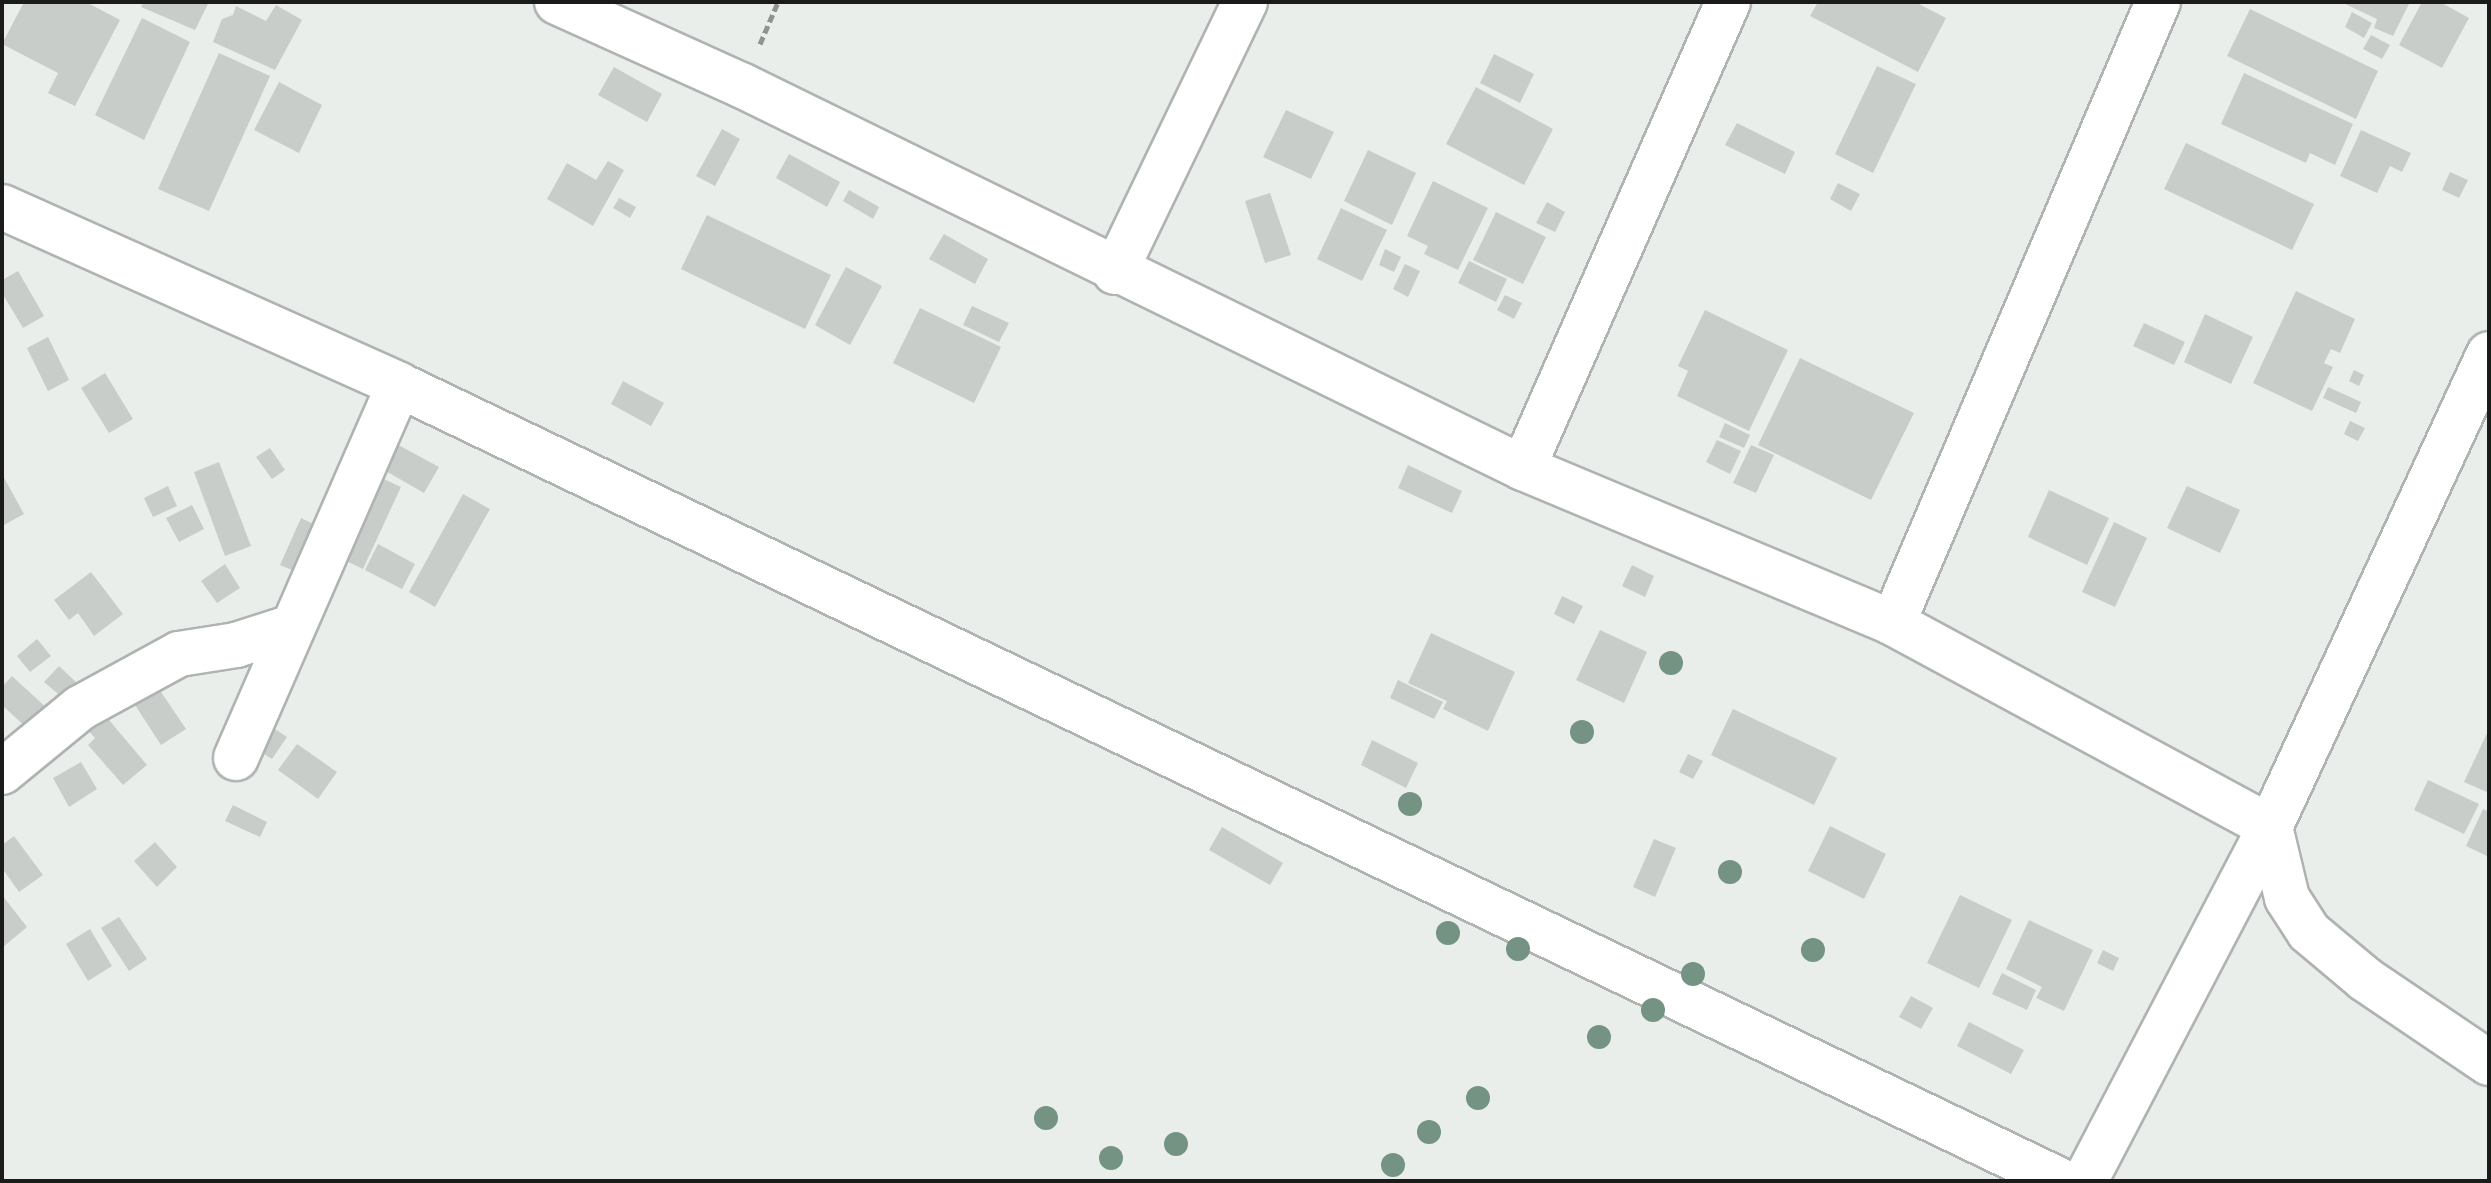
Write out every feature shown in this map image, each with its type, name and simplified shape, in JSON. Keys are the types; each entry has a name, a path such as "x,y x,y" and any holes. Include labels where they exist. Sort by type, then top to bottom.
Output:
{"street":[{"path":"557,2 741,85 1115,272 1523,468 1893,623 2270,827 2287,898 2309,932 2365,979 2489,1063"},
{"path":"1115,272 1245,2"},
{"path":"1523,468 1728,2"},
{"path":"1893,623 2158,2"},
{"path":"2,207 399,385 2061,1181"},
{"path":"2085,1181 2270,827 2489,354"},
{"path":"236,758 399,385"},
{"path":"2,772 80,708 179,654 236,645 292,627"}],"building":[{"path":"24,2 86,2 120,20 75,106 48,93 58,73 2,44"},
{"path":"143,2 209,2 195,30 141,7"},
{"path":"1818,2 1915,2 1946,18 1918,72 1810,16"},
{"path":"2341,2 2410,2 2393,36 2374,28 2377,19"},
{"path":"2422,2 2440,2 2469,18 2442,68 2399,45"},
{"path":"276,5 302,20 275,70 213,42 222,19 233,15 236,6 266,21"},
{"path":"2250,9 2378,71 2356,119 2227,56"},
{"path":"2352,12 2372,23 2364,38 2345,27"},
{"path":"142,18 190,42 144,140 95,115"},
{"path":"2371,35 2390,45 2382,59 2363,49"},
{"path":"219,53 270,76 209,211 158,189"},
{"path":"1494,54 1534,74 1520,103 1480,83"},
{"path":"1877,66 1916,84 1873,173 1835,154"},
{"path":"614,67 662,94 647,122 598,95"},
{"path":"2244,73 2353,124 2335,165 2310,153 2306,163 2221,124"},
{"path":"279,82 322,105 299,153 254,130"},
{"path":"1476,87 1553,129 1524,185 1446,144"},
{"path":"1286,110 1334,132 1311,179 1263,157"},
{"path":"1737,123 1795,152 1785,174 1725,145"},
{"path":"722,129 740,139 715,186 696,176"},
{"path":"2361,130 2411,153 2402,172 2390,166 2377,193 2340,176"},
{"path":"2186,143 2314,204 2292,250 2164,189"},
{"path":"1368,150 1416,173 1392,225 1344,201"},
{"path":"789,154 840,182 827,207 776,178"},
{"path":"608,161 624,170 593,226 547,199 567,163 596,180"},
{"path":"2450,172 2468,180 2459,198 2442,190"},
{"path":"1433,181 1488,208 1458,270 1424,254 1428,246 1407,236"},
{"path":"1838,183 1860,194 1851,211 1830,199"},
{"path":"849,190 879,207 873,219 843,201"},
{"path":"1270,193 1291,255 1265,263 1245,201"},
{"path":"619,198 636,207 630,218 613,208"},
{"path":"1547,202 1565,212 1555,232 1536,223"},
{"path":"1341,208 1387,230 1362,281 1317,259"},
{"path":"1496,212 1546,237 1523,284 1473,260"},
{"path":"707,215 831,275 805,329 681,269"},
{"path":"944,234 988,259 975,284 929,259"},
{"path":"1385,249 1401,257 1394,272 1379,265"},
{"path":"1469,261 1507,279 1496,302 1458,283"},
{"path":"1405,264 1420,271 1408,297 1393,289"},
{"path":"846,267 882,286 850,345 815,325"},
{"path":"18,271 44,316 23,328 2,293 2,280"},
{"path":"2296,291 2355,319 2340,353 2331,349 2324,363 2333,367 2312,411 2253,383"},
{"path":"1505,295 1522,303 1514,319 1497,310"},
{"path":"972,306 1009,323 999,342 963,325"},
{"path":"920,308 1001,347 974,403 893,363"},
{"path":"1705,310 1788,350 1749,431 1677,396 1688,371 1678,366"},
{"path":"2205,314 2253,337 2231,384 2184,362"},
{"path":"2144,323 2185,342 2174,365 2133,346"},
{"path":"48,337 69,380 48,391 27,348"},
{"path":"1800,358 1914,413 1871,500 1758,445"},
{"path":"2354,370 2364,375 2359,386 2349,381"},
{"path":"105,373 133,419 109,433 81,388"},
{"path":"623,381 664,403 651,426 611,404"},
{"path":"2328,387 2361,402 2356,413 2323,398"},
{"path":"2350,421 2365,428 2358,441 2344,434"},
{"path":"1725,423 1750,435 1744,448 1719,437"},
{"path":"1717,440 1741,451 1730,474 1706,462"},
{"path":"391,441 439,467 424,493 377,466"},
{"path":"1751,445 1774,455 1756,493 1733,483"},
{"path":"270,448 285,470 272,479 256,457"},
{"path":"219,462 251,546 225,556 194,472"},
{"path":"1408,465 1462,491 1452,513 1398,488"},
{"path":"2,474 24,514 2,526"},
{"path":"375,475 401,487 363,569 338,557"},
{"path":"168,486 177,506 153,517 144,498"},
{"path":"2187,486 2240,510 2220,553 2167,528"},
{"path":"2049,490 2109,518 2087,565 2028,537"},
{"path":"463,494 490,509 435,607 409,592"},
{"path":"192,505 204,529 179,542 166,518"},
{"path":"301,518 326,530 306,576 280,565"},
{"path":"2114,522 2147,538 2115,607 2082,592"},
{"path":"378,544 415,564 402,589 365,570"},
{"path":"225,564 240,588 217,603 201,581"},
{"path":"1632,565 1654,576 1645,597 1622,586"},
{"path":"91,572 123,614 94,636 78,613 69,620 54,600"},
{"path":"1562,596 1583,606 1574,624 1554,614"},
{"path":"1600,630 1647,652 1624,703 1576,680"},
{"path":"1431,633 1515,672 1488,731 1443,709 1447,701 1408,683"},
{"path":"37,639 51,656 30,672 17,656"},
{"path":"59,666 78,684 64,699 44,682"},
{"path":"12,676 50,711 31,732 2,705 2,687"},
{"path":"1398,680 1443,702 1434,719 1390,698"},
{"path":"159,689 186,729 161,745 135,705"},
{"path":"1733,709 1837,758 1814,805 1711,755"},
{"path":"104,714 147,765 123,785 88,745 95,738 87,729"},
{"path":"269,725 287,737 272,759 254,748"},
{"path":"2489,729 2489,793 2464,782"},
{"path":"1372,740 1418,763 1406,788 1361,765"},
{"path":"297,744 337,772 318,799 278,770"},
{"path":"1688,754 1703,761 1693,779 1679,772"},
{"path":"81,762 97,789 69,807 53,778"},
{"path":"2428,780 2479,804 2464,834 2414,810"},
{"path":"233,805 267,822 260,837 225,821"},
{"path":"2483,809 2489,812 2489,857 2466,846"},
{"path":"1830,826 1886,854 1864,899 1808,871"},
{"path":"1222,827 1283,863 1270,885 1209,850"},
{"path":"14,836 43,875 19,892 2,868 2,845"},
{"path":"1654,839 1676,848 1655,897 1633,887"},
{"path":"155,842 177,867 157,887 134,861"},
{"path":"2,895 27,927 2,948"},
{"path":"1960,895 2012,920 1979,988 1927,963"},
{"path":"119,917 147,959 129,971 101,928"},
{"path":"2029,920 2093,950 2064,1011 2036,998 2042,987 2006,969"},
{"path":"90,929 112,966 88,981 66,944"},
{"path":"2103,950 2119,958 2113,971 2097,963"},
{"path":"2002,973 2036,990 2027,1010 1992,994"},
{"path":"1911,996 1933,1008 1921,1029 1899,1017"},
{"path":"1969,1022 2024,1050 2011,1074 1957,1046"}]}
